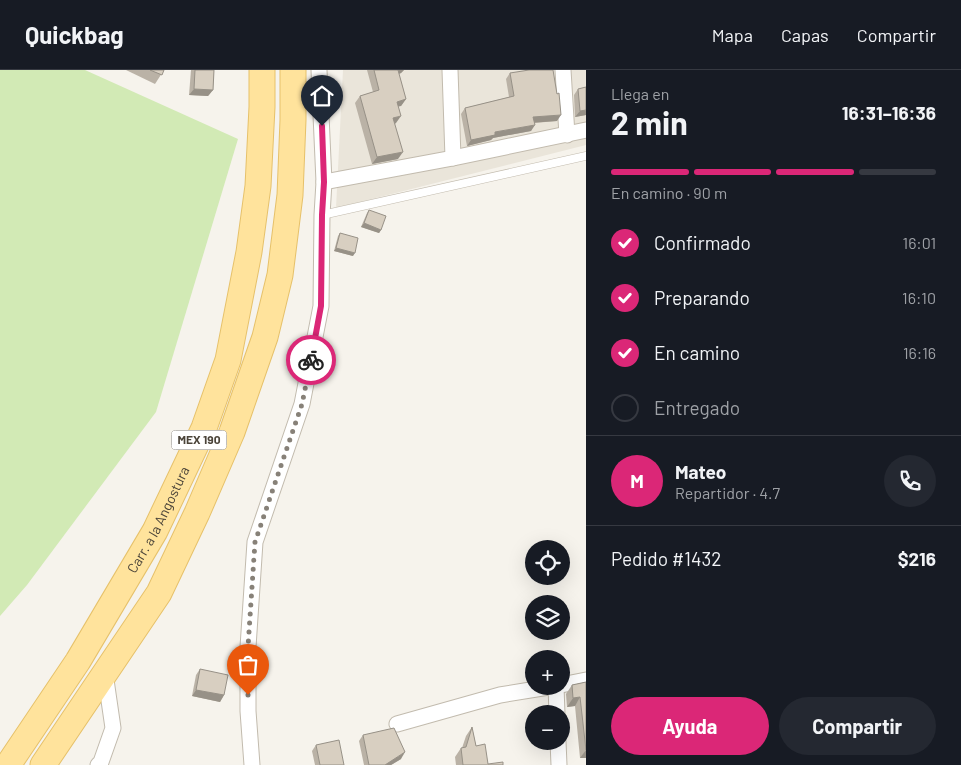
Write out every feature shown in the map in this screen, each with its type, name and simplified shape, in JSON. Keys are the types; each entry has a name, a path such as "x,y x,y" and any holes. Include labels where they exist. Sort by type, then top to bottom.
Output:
{"main road":[{"name":"Carr. a la Angostura","path":"8,765 78,661 155,532 204,428 228,360 249,252 258,186 262,70"},
{"name":"Carr. a la Angostura","path":"43,765 159,593 197,513 232,432 265,337 280,275 290,195 294,120 293,70"}],"street":[{"path":"252,765 248,711 248,647 255,542 302,404 321,306 324,182 319,70"},
{"path":"450,70 453,158"},
{"path":"563,70 567,135"},
{"path":"324,182 453,158 586,130"},
{"path":"98,765 101,762 112,728 105,673"},
{"path":"570,683 586,680"},
{"path":"397,724 500,695 525,691"},
{"path":"558,750 559,765"}],"lane":[{"path":"322,215 586,156"}],"shaded area":[{"path":"343,70 586,70 586,145 336,208"}],"green space":[{"path":"0,70 85,70 238,139 156,412 27,585 0,616"}],"building":[{"path":"150,70 164,70 162,75"},
{"path":"195,70 214,70 213,90 194,89"},
{"path":"374,70 398,70 406,99 397,102 401,116 393,118 403,152 377,157 360,96 379,90"},
{"path":"529,70 553,70 557,94 559,93 561,115 533,117 535,125 495,132 495,135 471,140 465,108 514,96 510,73"},
{"path":"586,87 586,110 580,111 578,89"},
{"path":"369,210 386,216 381,230 364,223"},
{"path":"340,233 358,238 355,253 336,248"},
{"path":"200,669 228,675 224,695 196,690"},
{"path":"586,682 586,750 580,697 573,698 572,685"},
{"path":"472,727 476,746 485,744 488,764 503,762 503,765 463,765 461,748 466,747"},
{"path":"394,728 405,752 385,765 369,765 363,735"},
{"path":"339,740 344,765 320,765 316,745"}],"way so far":[{"path":"248,695 248,647 255,542 302,404 311,360"}],"route":[{"path":"311,360 321,306 324,182 322,126"}]}
